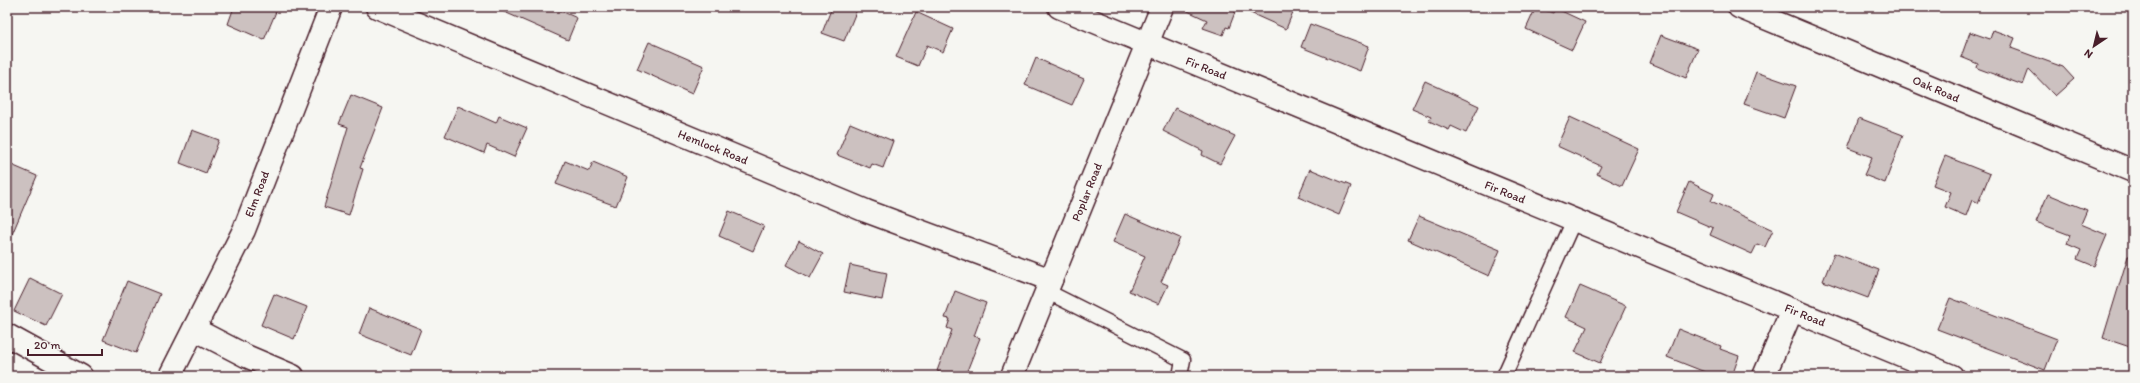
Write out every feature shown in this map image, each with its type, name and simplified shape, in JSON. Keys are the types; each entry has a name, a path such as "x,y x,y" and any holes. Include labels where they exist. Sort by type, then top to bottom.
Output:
{"street":[{"name":"Elm Road","path":"170,376 244,230 331,7"},
{"name":"Hemlock Road","path":"377,7 866,211 1049,285"},
{"name":"Fir Road","path":"1059,7 1952,376"},
{"name":"Poplar Road","path":"1012,376 1162,7"},
{"name":"Oak Road","path":"1739,7 2133,170"},
{"path":"1764,376 1792,310"},
{"path":"194,329 246,356 293,376"},
{"path":"7,335 81,376"}],"lane":[{"path":"1504,376 1574,220"},
{"path":"1049,285 1183,360 1180,376"}],"building":[{"path":"234,7 278,7 264,40 228,24"},
{"path":"493,7 552,7 577,18 568,40"},
{"path":"832,7 858,7 844,41 822,33"},
{"path":"1179,7 1237,7 1229,28 1226,27 1223,35 1203,28 1207,20"},
{"path":"1237,7 1295,7 1286,29"},
{"path":"1536,7 1553,13 1555,8 1585,22 1572,50 1526,29"},
{"path":"916,12 953,29 943,52 927,45 918,66 896,57"},
{"path":"1310,24 1369,46 1360,71 1301,47"},
{"path":"1993,30 2015,38 2011,48 2063,67 2074,79 2055,96 2029,69 2023,85 1977,68 1978,64 1961,57 1970,32 1990,39"},
{"path":"1661,35 1698,49 1686,78 1650,63"},
{"path":"649,42 704,66 692,94 637,69"},
{"path":"1036,58 1084,79 1072,105 1025,85"},
{"path":"1756,72 1796,86 1784,118 1744,104"},
{"path":"1425,81 1479,106 1466,133 1451,126 1449,130 1429,121 1431,117 1412,109"},
{"path":"351,95 383,108 360,168 363,169 349,215 324,207 348,127 339,124"},
{"path":"458,106 496,123 499,116 527,128 514,157 487,145 484,153 445,136"},
{"path":"1175,108 1235,136 1220,164 1202,155 1203,151 1163,131"},
{"path":"1570,117 1639,149 1622,186 1597,174 1601,166 1557,146"},
{"path":"1859,118 1903,135 1885,183 1864,175 1872,157 1848,148"},
{"path":"850,123 893,141 883,168 872,164 870,168 837,155"},
{"path":"192,130 219,140 206,173 180,163"},
{"path":"1945,156 1990,174 1978,203 1972,200 1966,216 1945,207 1951,192 1933,185"},
{"path":"565,161 589,171 593,162 628,177 616,206 556,184"},
{"path":"7,163 37,176 7,246"},
{"path":"1310,169 1351,186 1339,215 1298,197"},
{"path":"1689,182 1714,194 1711,201 1773,230 1765,247 1757,244 1752,254 1710,235 1713,228 1676,212"},
{"path":"2048,194 2087,210 2081,224 2107,235 2094,266 2077,259 2081,250 2067,244 2070,235 2036,222"},
{"path":"729,211 764,226 753,251 719,236"},
{"path":"1125,214 1180,238 1161,282 1168,285 1159,304 1129,291 1145,256 1113,242"},
{"path":"1419,216 1500,250 1489,276 1408,240"},
{"path":"799,241 823,254 810,278 786,265"},
{"path":"1834,253 1879,270 1868,298 1823,281"},
{"path":"2128,256 2133,256 2133,348 2103,338"},
{"path":"850,265 887,273 882,300 844,292"},
{"path":"30,278 62,294 46,326 14,311"},
{"path":"127,281 160,294 136,353 103,340"},
{"path":"1580,286 1626,306 1600,363 1575,352 1587,327 1566,317"},
{"path":"955,291 986,303 974,336 980,338 965,376 950,376 937,371 952,330 947,328 950,319 945,318"},
{"path":"274,294 307,307 294,339 261,325"},
{"path":"1950,298 2057,339 2045,370 1937,329"},
{"path":"369,308 421,329 411,355 359,334"},
{"path":"1678,329 1721,346 1720,349 1739,356 1732,376 1715,376 1667,357"}]}
